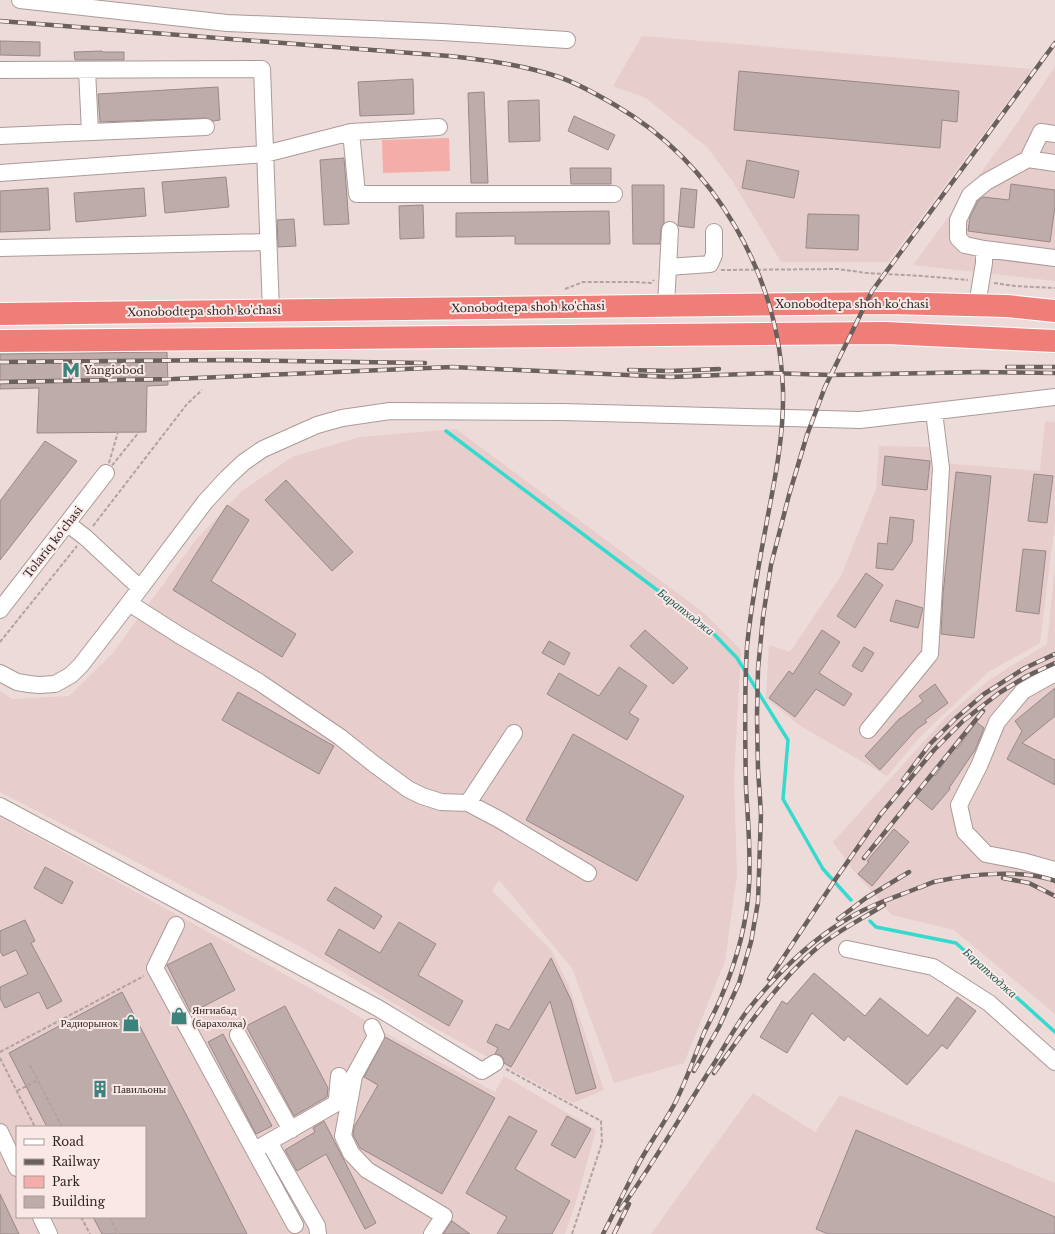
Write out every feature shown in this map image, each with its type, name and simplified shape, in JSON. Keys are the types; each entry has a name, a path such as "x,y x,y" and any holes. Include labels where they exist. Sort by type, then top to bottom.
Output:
{"highway":[{"name":"Xonobodtepa shoh ko'chasi","path":"0,314 887,303 1007,306 1055,310"},
{"path":"886,333 887,303"},
{"path":"728,305 728,335"},
{"path":"0,341 886,333 1055,341"}],"street":[{"path":"20,0 228,23 434,32 567,40"},
{"path":"0,70 262,69 271,310"},
{"path":"87,70 90,132"},
{"path":"0,136 206,126"},
{"path":"0,168 0,173 265,154 351,132 440,127"},
{"path":"351,132 357,194 614,194"},
{"path":"1055,134 1041,132 1028,159 986,182 970,195 958,220 958,238 965,245 984,249 1055,258"},
{"path":"1028,159 1055,163"},
{"path":"666,306 662,272 670,230"},
{"path":"662,272 710,264 714,255 714,232"},
{"path":"0,248 268,242"},
{"path":"977,305 984,263 984,249"},
{"path":"0,674 17,682 29,684 49,684 61,682 71,675 81,666 205,502 244,462 263,449 288,437 317,425 342,418 390,411 563,412 860,420 1055,397"},
{"path":"868,730 930,654 941,468 934,412"},
{"name":"Tolariq ko'chasi","path":"2,603 68,524 106,473"},
{"path":"68,524 85,537 140,588"},
{"path":"129,603 179,635 259,682 340,737 408,789 422,796 441,802 468,803 500,820 588,873"},
{"path":"1055,673 1023,691 997,722 979,766 959,805 965,832 986,854 1022,860 1055,870"},
{"path":"468,803 514,733"},
{"path":"0,806 378,1008 482,1071 495,1063"},
{"path":"176,925 155,968 295,1225"},
{"path":"848,949 933,967 989,1003 1055,1062"},
{"path":"372,1027 376,1036 354,1076 343,1136 351,1153 367,1170 444,1216 432,1234"},
{"path":"238,1035 290,1130"},
{"path":"255,1150 335,1104 337,1099 339,1076"},
{"path":"0,1132 16,1166"},
{"path":"269,1142 317,1226 318,1234"},
{"path":"41,1218 49,1234"}],"path":[{"path":"721,270 838,269 867,273 969,280"},
{"path":"561,291 583,282 651,283 662,272"},
{"path":"992,283 1014,286 1055,288"},
{"path":"0,642 85,537 187,404 202,390"},
{"path":"118,432 139,432 135,438 106,473 118,432"},
{"path":"0,1052 144,976"},
{"path":"0,1058 35,1126"},
{"path":"495,1063 602,1121 602,1143 572,1234"},
{"path":"30,1065 61,1126"},
{"path":"17,1091 38,1080"},
{"path":"82,1218 90,1234"},
{"path":"110,1218 118,1234"}],"shaded area":[{"path":"642,36 1032,69 888,262 781,262 733,182 708,148 646,98 613,86"},
{"path":"1055,67 1055,281 913,265 1013,129"},
{"path":"1045,421 1055,422 1055,522 1040,643 988,672 921,736 887,776 799,725 766,698 769,645 790,652 841,576 876,489 879,446 930,447 931,462 1040,471"},
{"path":"456,429 703,612 741,650 734,779 737,875 725,961 684,1063 614,1083 572,968 499,880 492,891 551,950 569,986 604,1090 573,1103 438,1030 301,947 0,792 0,691 12,699 69,696 112,654 195,541 242,491 292,457 359,437"},
{"path":"1055,565 1055,1014 954,930 892,915 853,870 833,842 947,716 989,680 1047,644"},
{"name":"Янгиабад (барахолка)","path":"0,817 342,1006 378,1029 495,1092 504,1076 596,1130 575,1205 565,1234 0,1234"},
{"path":"753,1093 815,1132 840,1095 1055,1183 1055,1234 651,1234"}],"green space":[{"path":"449,138 450,171 383,173 382,140"}],"building":[{"path":"0,41 40,42 40,56 0,55"},
{"path":"74,52 124,52 124,60 75,60"},
{"path":"739,71 959,91 957,122 942,120 940,148 734,130"},
{"path":"413,79 414,114 360,116 358,82"},
{"path":"218,87 220,120 213,121 206,118 100,122 98,94"},
{"path":"484,92 488,183 471,183 468,93"},
{"path":"539,100 540,141 509,142 508,101"},
{"path":"574,116 615,135 608,150 568,131"},
{"path":"344,158 349,224 324,225 320,160"},
{"path":"747,160 799,171 794,198 742,188"},
{"path":"570,168 611,168 611,184 571,184"},
{"path":"226,177 229,207 165,213 162,182"},
{"path":"1011,184 1055,190 1055,206 1050,242 968,231 970,217 978,201 983,197 1009,200"},
{"path":"632,185 664,185 664,223 661,229 660,244 633,244"},
{"path":"48,188 50,230 0,232 0,191"},
{"path":"144,188 146,216 76,222 74,193"},
{"path":"681,188 697,190 694,228 678,225"},
{"path":"423,205 424,238 400,239 399,206"},
{"path":"609,211 610,244 515,244 515,236 456,237 456,213"},
{"path":"808,214 859,215 858,250 806,248"},
{"path":"294,219 296,246 278,247 277,220"},
{"path":"167,352 168,385 147,386 146,432 37,433 39,388 0,389 0,354"},
{"path":"45,441 77,461 0,560 0,501"},
{"path":"885,456 930,461 927,490 882,485"},
{"path":"956,472 991,476 974,638 941,634 943,594"},
{"path":"1034,474 1053,476 1047,523 1028,521"},
{"path":"286,480 353,552 332,571 265,500"},
{"path":"227,505 249,520 211,581 296,634 282,657 173,590"},
{"path":"890,517 914,520 912,542 893,570 876,568 878,543 887,544"},
{"path":"1023,549 1046,551 1039,614 1016,611"},
{"path":"866,573 883,585 855,628 837,616"},
{"path":"896,600 923,608 918,628 890,621"},
{"path":"645,630 688,668 673,684 630,646"},
{"path":"822,630 840,642 819,673 852,694 844,706 816,689 795,717 769,698 789,671 793,674"},
{"path":"549,641 570,653 564,665 542,653"},
{"path":"864,647 874,653 862,672 852,666"},
{"path":"619,667 647,686 629,713 639,719 627,740 547,694 559,673 599,696"},
{"path":"935,684 948,703 925,720 927,722 917,729 880,770 865,756 900,718 923,701 919,696"},
{"path":"1055,688 1055,716 1022,743 1055,760 1055,785 1007,759 1022,731 1015,721"},
{"path":"238,692 334,746 319,774 222,720"},
{"path":"976,722 984,728 975,750 949,788 950,789 932,810 915,796 934,775 935,776 955,747 957,749"},
{"path":"573,734 684,796 637,881 526,820"},
{"path":"894,829 909,842 872,886 858,874"},
{"path":"45,867 73,882 62,904 34,888"},
{"path":"335,887 382,916 374,929 327,900"},
{"path":"25,920 35,941 31,943 62,1001 47,1009 39,992 5,1008 0,998 0,987 28,974 16,950 3,956 0,951 0,931"},
{"path":"399,922 436,944 418,975 463,1001 449,1026 325,954 339,929 380,953"},
{"path":"211,943 235,990 191,1013 167,965"},
{"path":"551,958 571,1000 596,1088 576,1094 550,1001 511,1067 504,1063 503,1058 500,1055 495,1054 498,1048 487,1042 496,1024 509,1030"},
{"path":"814,973 865,1016 880,998 928,1036 957,997 976,1011 947,1049 942,1045 907,1085 848,1036 844,1041 812,1013 787,1053 760,1037 782,1001 787,1004"},
{"name":"Павильоны","path":"122,992 247,1234 102,1234 94,1218 146,1218 146,1126 46,1126 9,1053"},
{"path":"285,1006 328,1088 327,1097 294,1116 246,1026"},
{"path":"223,1034 272,1126 256,1134 208,1042"},
{"path":"385,1037 495,1098 442,1194 360,1148 353,1135 354,1127 378,1085 364,1077"},
{"path":"509,1116 537,1131 515,1169 570,1201 552,1234 497,1234 507,1217 466,1193"},
{"path":"567,1116 591,1129 575,1158 551,1145"},
{"path":"324,1121 376,1223 365,1229 326,1154 297,1171 285,1150 315,1132 313,1128"},
{"path":"856,1130 1055,1217 1055,1234 828,1234 816,1229"},
{"path":"0,1194 19,1234 0,1234"},
{"path":"452,1221 470,1234 443,1234"}],"waterway":[{"name":"Баратходжа","path":"446,431 709,629 737,658 788,740 783,799 823,869 851,900"},
{"name":"Баратходжа","path":"870,921 876,927 956,943 1055,1032"}],"railway":[{"path":"0,21 449,56 477,59 532,69 559,77 581,86 615,105 651,129 683,158 711,190 735,226 754,265 769,305 779,347 783,390 779,453 756,581 747,647 745,682 745,735 750,861 748,900 740,942 718,1005 704,1033 674,1105 639,1162 603,1234"},
{"path":"694,1071 719,1027 739,983 751,942 758,902 761,814 757,716 758,669 763,617 771,565 789,495 807,435 825,387 872,291 1055,43"},
{"path":"0,362 228,360 425,363"},
{"path":"0,382 173,379 452,367 671,377 768,373 832,375 979,372 1055,373"},
{"path":"1007,367 1055,367"},
{"path":"629,370 670,371 719,369"},
{"path":"903,780 930,744 955,719 984,694 1025,668 1055,654"},
{"path":"769,979 881,814 934,750 963,721 999,693 1027,676 1055,663"},
{"path":"864,858 983,711"},
{"path":"838,919 866,898 909,872"},
{"path":"620,1210 657,1156 747,1011 791,962 830,930 862,911 880,903 935,882 951,878 1013,874 1042,877 1055,881"},
{"path":"1003,878 1029,883 1055,896"},
{"path":"714,1073 762,1007 802,962 833,936 884,905"},
{"path":"614,1234 629,1204"}],"place":[{"name":"Yangiobod","path":"71,370"},
{"name":"Янгиабад (барахолка)","path":"179,1016"},
{"name":"Радиорынок","path":"131,1023"},
{"name":"Павильоны","path":"100,1089"}]}
